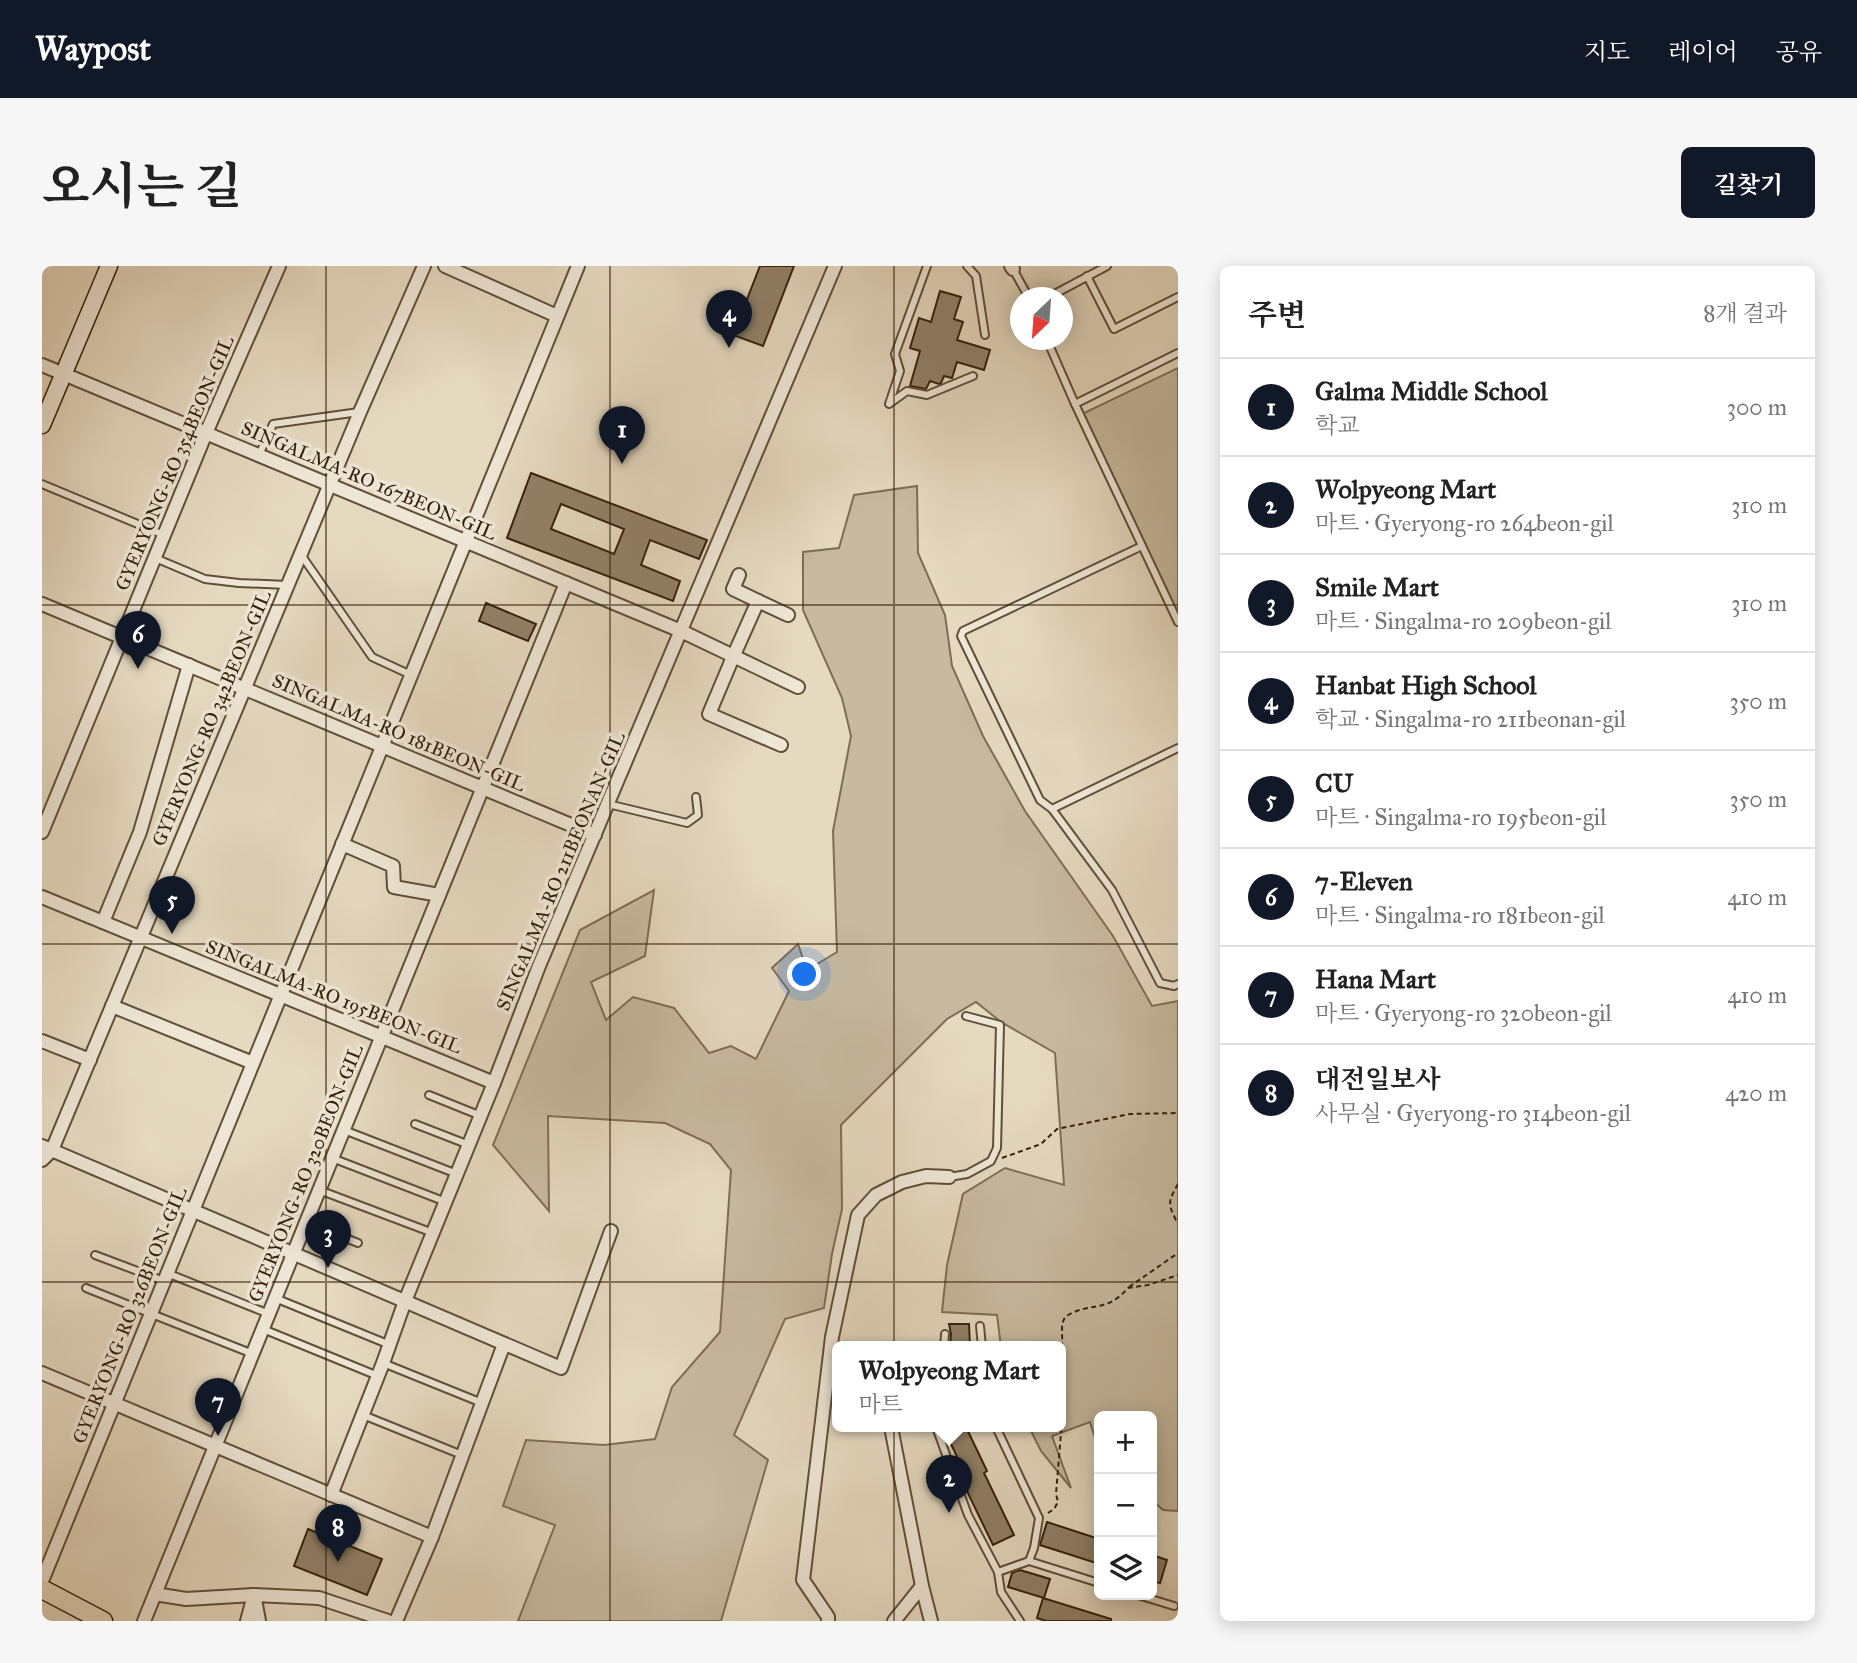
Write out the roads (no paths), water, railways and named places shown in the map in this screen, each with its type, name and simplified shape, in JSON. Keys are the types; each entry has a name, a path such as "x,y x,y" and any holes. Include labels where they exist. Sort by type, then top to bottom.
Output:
{"main road":[{"path":"42,1589 103,1621"}],"street":[{"path":"42,425 109,266"},
{"name":"GYERYONG-RO 354BEON-GIL","path":"42,832 206,433 279,266"},
{"name":"GYERYONG-RO 342BEON-GIL","path":"42,1160 90,1060 360,412 424,266"},
{"path":"445,266 557,316"},
{"name":"GYERYONG-RO 326BEON-GIL","path":"42,1581 578,266"},
{"name":"SINGALMA-RO 211BEONAN-GIL","path":"331,1494 539,966 835,266"},
{"name":"SINGALMA-RO 167BEON-GIL","path":"42,365 681,631 798,687"},
{"path":"739,575 733,589 788,615"},
{"name":"GYERYONG-RO 320BEON-GIL","path":"144,1621 566,583"},
{"path":"758,601 709,714 781,745"},
{"name":"SINGALMA-RO 181BEON-GIL","path":"42,604 595,835"},
{"path":"103,922 140,832 189,665"},
{"path":"342,844 393,866 394,887 439,895"},
{"name":"SINGALMA-RO 195BEON-GIL","path":"42,897 494,1083"},
{"path":"112,1006 253,1063"},
{"path":"42,1041 90,1060"},
{"path":"47,1148 561,1368 611,1231"},
{"path":"828,1621 803,1580 831,1404 832,1337 858,1215 876,1195 902,1182 926,1176 949,1177"},
{"path":"396,1621 432,1537 505,1344"},
{"path":"42,1373 432,1537"},
{"path":"892,1432 931,1621"},
{"path":"894,1621 922,1586"},
{"path":"155,1594 186,1599 254,1595 319,1598 387,1621"},
{"path":"247,1621 254,1595"},
{"path":"254,1595 259,1621"}],"lane":[{"path":"927,266 895,354 900,370 889,404 907,391 927,396 973,376"},
{"path":"967,266 976,276 985,335"},
{"path":"1067,287 1107,266"},
{"path":"1012,268 1023,287"},
{"path":"1087,276 1114,329 1178,297"},
{"path":"1051,350 1178,622"},
{"path":"1075,404 1178,353"},
{"path":"259,455 273,424 360,412"},
{"path":"42,484 164,535"},
{"path":"1142,546 963,631 961,636 1040,800 1052,809 1112,890 1160,982 1174,986 1178,984"},
{"path":"301,554 372,657 411,675"},
{"name":"GYERYONG-RO 342BEON-GIL","path":"155,558 205,579 288,585"},
{"path":"1052,809 1178,748"},
{"path":"608,804 687,823 698,815 696,797"},
{"path":"949,1177 967,1174 991,1161 997,1148 1000,1026 967,1016"},
{"path":"429,1095 481,1116"},
{"path":"415,1124 469,1145"},
{"path":"344,1130 457,1174"},
{"path":"332,1158 446,1202"},
{"path":"319,1190 433,1233"},
{"path":"306,1222 358,1243"},
{"path":"95,1255 269,1314"},
{"path":"86,1288 253,1354"},
{"path":"275,1298 390,1345"},
{"path":"981,1325 982,1341"},
{"path":"263,1329 378,1376"},
{"path":"944,1341 945,1334"},
{"path":"383,1363 482,1404"},
{"path":"363,1415 462,1455"},
{"path":"938,1432 968,1516 998,1572 1001,1592 1020,1621"},
{"path":"998,1432 1039,1518 1029,1561"},
{"path":"998,1572 1029,1561 1094,1581"},
{"path":"1154,1600 1174,1606"}],"place":[{"name":"Hanbat High School","path":"729,348"},
{"name":"Galma Middle School","path":"622,464"},
{"name":"7-Eleven","path":"138,669"},
{"name":"CU","path":"172,934"},
{"name":"Smile Mart","path":"328,1268"},
{"name":"Hana Mart","path":"218,1436"},
{"name":"Wolpyeong Mart","path":"949,1513"},
{"name":"대전일보사","path":"338,1562"}]}
